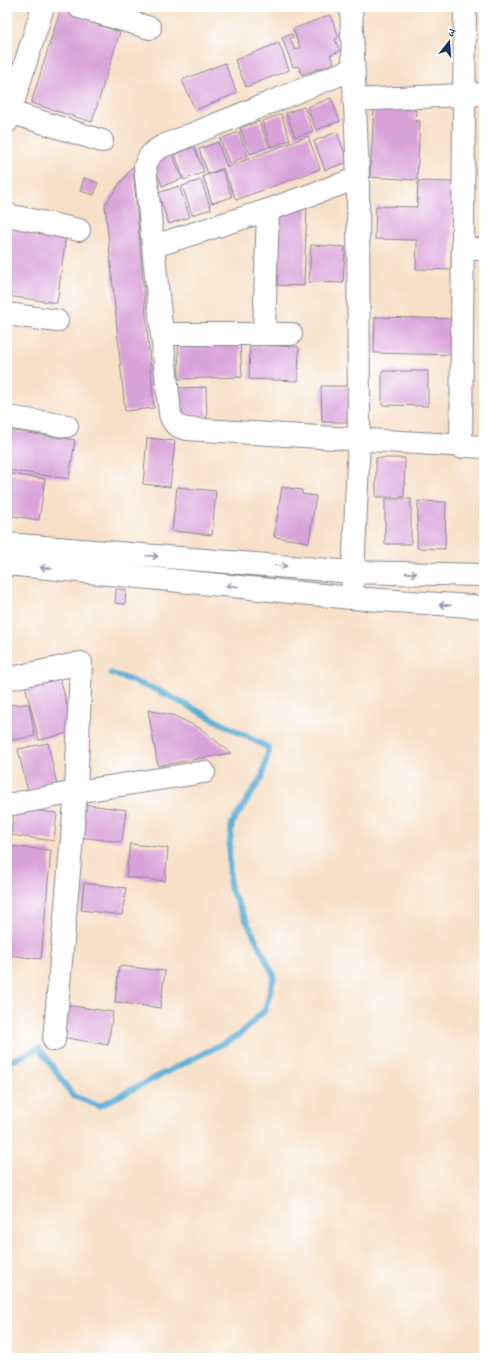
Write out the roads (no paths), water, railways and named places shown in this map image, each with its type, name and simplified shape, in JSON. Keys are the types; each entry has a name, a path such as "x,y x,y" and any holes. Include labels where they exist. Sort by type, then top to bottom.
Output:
{"street":[{"path":"43,7 8,117 102,141"},
{"path":"79,7 150,28"},
{"path":"351,7 358,178 359,439 352,598"},
{"path":"461,447 474,249 474,94 465,7"},
{"path":"353,69 154,150 148,157 145,166 170,414 172,421 178,427 461,447 484,447"},
{"path":"354,100 474,94"},
{"path":"154,246 268,210 358,178"},
{"path":"264,333 268,210"},
{"path":"7,215 79,230"},
{"path":"7,314 57,321"},
{"path":"163,334 291,334"},
{"path":"7,417 67,426"},
{"path":"7,544 352,572 484,575"},
{"path":"7,564 352,598 484,607"},
{"path":"7,679 81,664 76,792 54,1040"},
{"path":"7,805 76,792 204,772"}],"waterway":[{"path":"7,1063 39,1048 73,1096 99,1106 238,1036 265,1010 274,976 230,888 229,851 232,823 262,777 269,748 159,691 111,673"}]}
